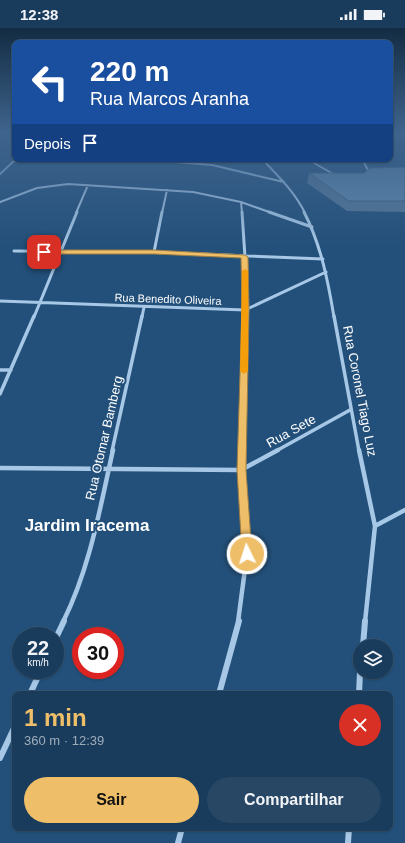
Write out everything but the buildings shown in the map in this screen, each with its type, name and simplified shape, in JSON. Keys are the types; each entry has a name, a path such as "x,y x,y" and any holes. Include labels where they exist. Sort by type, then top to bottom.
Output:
{"street":[{"path":"233,170 284,182"},
{"name":"Rua Coronel Tiago Luz","path":"273,170 300,203 312,226 326,272 350,410 375,526 364,639"},
{"path":"325,170 339,176"},
{"path":"366,175 368,170"},
{"path":"0,202 37,188 68,184 167,190 210,194 241,202 312,226"},
{"path":"0,394 41,303 60,252 88,185"},
{"path":"154,252 167,190"},
{"path":"220,691 238,626 247,554 241,470 245,257 241,202"},
{"path":"14,251 154,252 323,260"},
{"name":"Rua Benedito Oliveira","path":"0,300 41,303 245,310 326,272"},
{"name":"Rua Otomar Bamberg","path":"61,627 70,609 92,543 144,307"},
{"path":"0,370 11,370"},
{"name":"Rua Sete","path":"241,470 350,410"},
{"path":"0,468 241,470"},
{"path":"375,526 405,510"},
{"path":"31,691 37,679"},
{"path":"359,691 360,679"},
{"path":"0,758 12,732"},
{"path":"178,843 181,831"},
{"path":"348,843 349,831"}],"slow traffic":[{"path":"244,371 245,271"}],"district":[{"name":"Jardim Iracema","path":"87,525"}],"route":[{"path":"44,252 154,252 245,257 241,470 247,554"}]}
